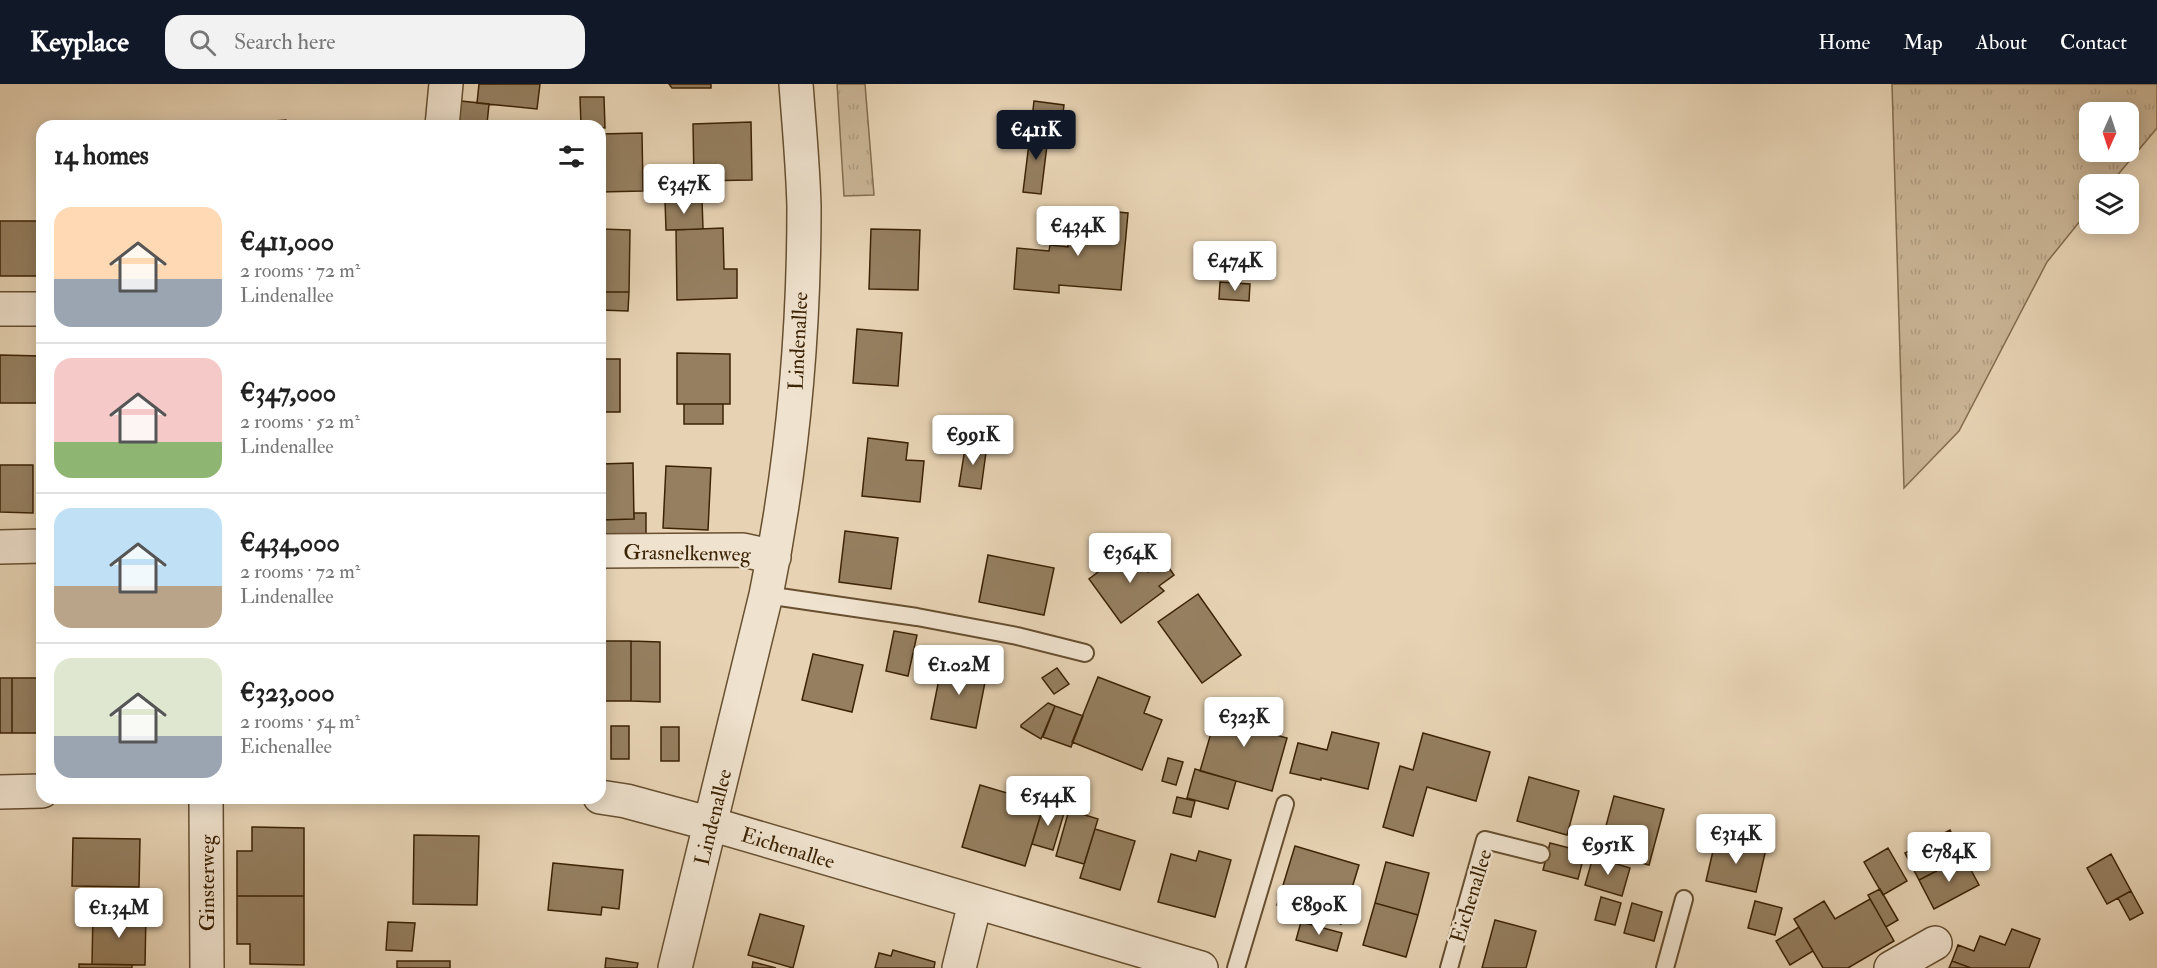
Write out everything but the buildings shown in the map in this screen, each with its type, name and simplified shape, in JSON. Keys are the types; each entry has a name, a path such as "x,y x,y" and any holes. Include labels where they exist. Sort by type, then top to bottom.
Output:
{"street":[{"path":"443,120 446,84"},
{"name":"Lindenallee","path":"675,968 766,596 794,420 804,206 796,84"},
{"path":"0,309 36,309"},
{"path":"0,546 36,546"},
{"name":"Grasnelkenweg","path":"606,551 743,550 774,557"},
{"path":"0,792 36,791"},
{"name":"Eichenallee","path":"606,798 626,801 711,824 1185,966"},
{"name":"Ginsterweg","path":"206,804 207,968"},
{"path":"959,968 975,903"},
{"path":"1891,968 1935,943"}],"lane":[{"path":"766,596 917,617 1017,636 1085,653"},
{"path":"1236,968 1285,804"},
{"name":"Eichenallee","path":"1449,968 1485,840 1541,854"},
{"path":"1665,968 1684,899"}],"green space":[{"path":"837,84 865,84 874,195 844,196"},
{"path":"1892,84 2157,84 2157,128 2139,149 2139,102 2079,102 2079,162 2128,162 2118,174 2079,174 2079,222 2047,262 1959,431 1904,488"}]}
